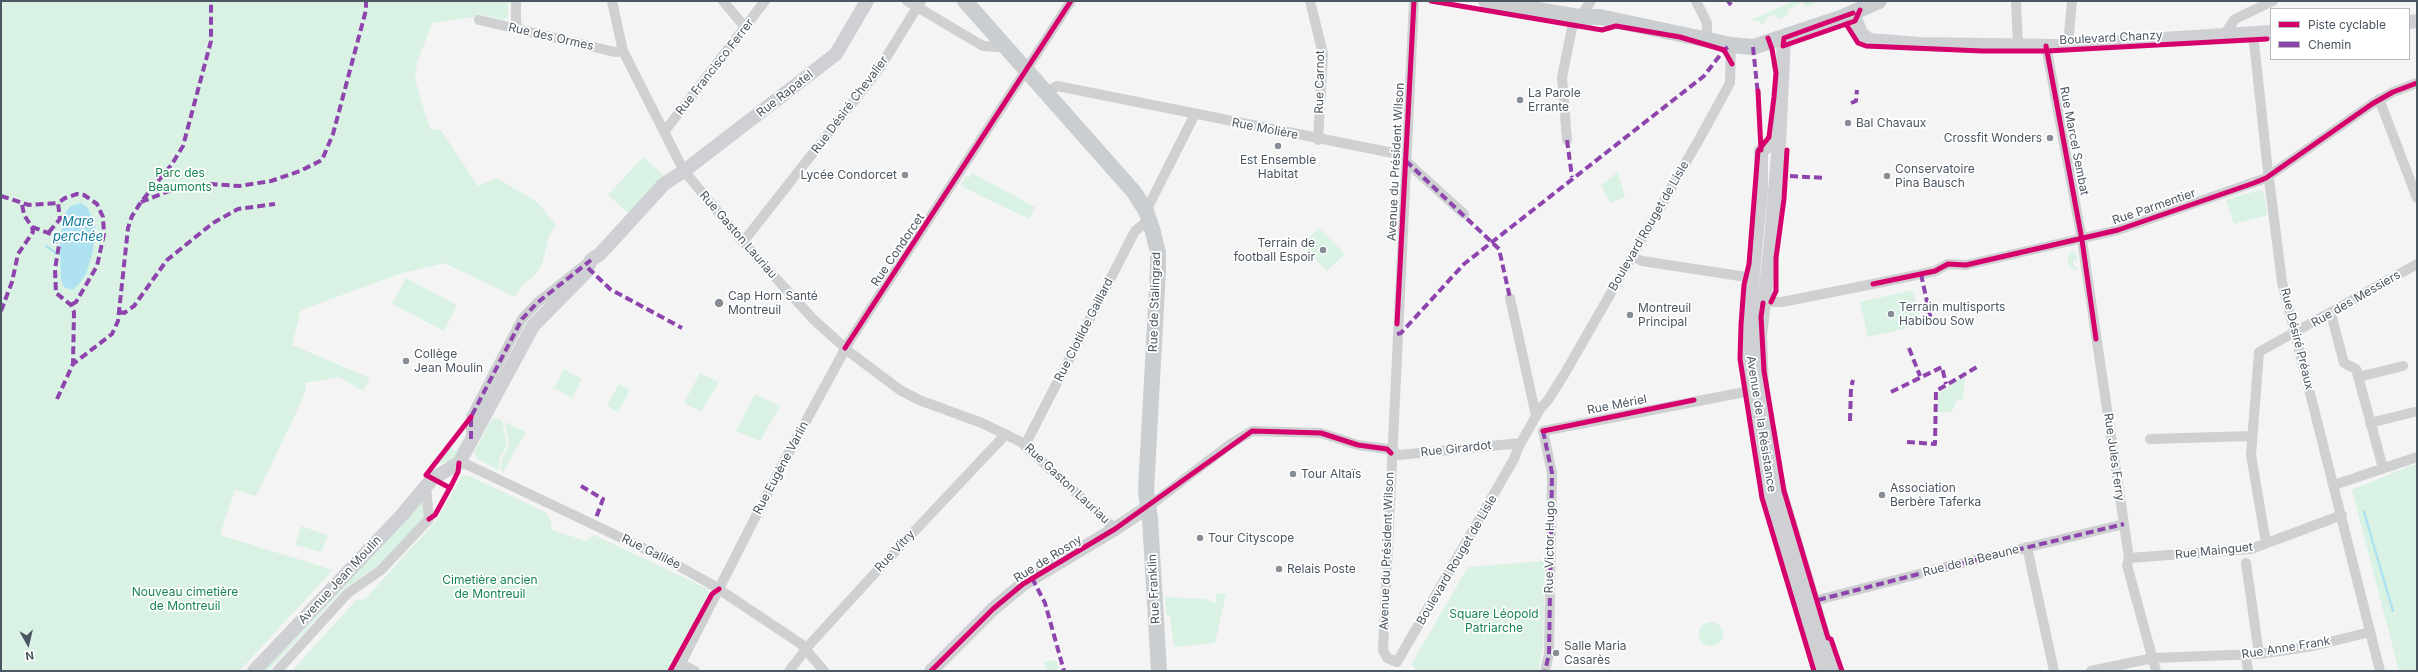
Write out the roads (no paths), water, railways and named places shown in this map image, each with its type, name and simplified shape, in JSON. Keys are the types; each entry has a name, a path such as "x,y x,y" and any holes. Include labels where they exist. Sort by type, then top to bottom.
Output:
{"main road":[{"name":"Rue Rapatel","path":"684,171 836,54 867,1"},
{"name":"Rue de Stalingrad","path":"966,1 999,41 1004,60 1027,72 1047,92 1134,192 1148,215 1158,253 1146,491 1148,507"},
{"path":"1486,1 1580,17 1600,17 1731,45 1753,47 1784,38 1853,13 1879,1"},
{"name":"Boulevard Chanzy","path":"1853,13 1861,32 1869,40 1904,43 2046,46 2270,32"},
{"name":"Avenue de la Résistance","path":"1784,38 1779,142 1770,250 1757,302 1748,350 1750,391 1768,492 1797,604 1821,671"},
{"name":"Avenue de la Résistance","path":"1779,142 1770,144 1761,151 1761,188 1753,278 1757,302 1760,353 1773,461 1800,561 1834,671"},
{"path":"459,463 532,326 586,272 591,260 600,254 664,184 684,171"},
{"name":"Avenue Jean Moulin","path":"254,671 439,473 459,463"},
{"name":"Rue de Rosny","path":"931,671 993,609 1023,584 1115,529 1148,507"},
{"name":"Rue Franklin","path":"1148,507 1159,671"}],"street":[{"path":"516,1 516,23 519,30"},
{"name":"Rue Gaston Lauriau","path":"612,1 623,51 684,171 743,242 814,320 845,348 900,390 1006,434 1026,445 1115,529"},
{"path":"723,1 745,27"},
{"name":"Rue Francisco Ferrer","path":"664,132 765,1"},
{"path":"907,1 919,4 983,46 999,41"},
{"name":"Rue Condorcet","path":"845,348 1027,72 1072,1"},
{"name":"Rue Carnot","path":"1310,1 1323,54 1318,140"},
{"name":"Avenue du Président Wilson","path":"1397,662 1387,658 1383,650 1391,452 1414,1"},
{"path":"1567,140 1562,77 1572,28 1590,1"},
{"path":"1696,1 1707,24 1707,40"},
{"path":"2016,1 2018,46"},
{"path":"2068,45 2072,1"},
{"path":"2223,36 2235,19 2252,6 2273,1"},
{"name":"Rue Désiré Chevalier","path":"743,242 879,69 919,4"},
{"name":"Rue des Ormes","path":"479,20 615,52 623,51"},
{"name":"Rue Désiré Préaux","path":"2253,33 2282,282 2294,334 2342,515 2380,671"},
{"name":"Boulevard Rouget de Lisle","path":"1397,662 1516,457 1539,425 1548,400 1633,257 1638,244 1730,83 1731,45"},
{"name":"Rue Marcel Sembat","path":"2046,46 2082,240"},
{"name":"Rue Parmentier","path":"1757,302 1782,302 1935,271 1948,264 1966,265 2082,240 2141,222 2266,178 2269,174 2379,99 2417,83"},
{"name":"Rue Molière","path":"1047,92 1057,86 1318,140 1398,154 1464,214"},
{"path":"2379,99 2417,198"},
{"name":"Rue Clotilde Gaillard","path":"1026,445 1135,232 1148,215 1195,114"},
{"name":"Rue Jules Ferry","path":"2082,240 2124,524 2128,558 2127,565 2156,671"},
{"path":"1633,257 1642,261 1753,278"},
{"name":"Rue des Messiers","path":"2252,436 2259,352 2331,314 2417,264"},
{"name":"Rue Victor Hugo","path":"1510,298 1539,425 1552,473 1550,654 1546,671"},
{"path":"2331,314 2344,363 2356,369 2383,468"},
{"name":"Rue Eugène Varlin","path":"679,668 845,348"},
{"path":"2358,377 2403,366"},
{"name":"Rue Mériel","path":"1539,425 1750,391"},
{"path":"2370,423 2414,412"},
{"name":"Boulevard Rouget de Lisle","path":"1516,457 1521,443 1539,425"},
{"name":"Rue Girardot","path":"1148,507 1229,445 1252,431 1322,433 1358,445 1387,449 1399,455 1521,443"},
{"name":"Rue Vitry","path":"789,671 806,649 1006,434"},
{"path":"2150,439 2252,436 2251,455 2266,543"},
{"path":"2334,485 2417,457"},
{"name":"Rue Galilée","path":"459,463 468,465 666,559 719,589 806,649 824,671"},
{"name":"Avenue Jean Moulin","path":"277,671 348,593 381,570 429,519 426,488"},
{"name":"Rue Mainguet","path":"2128,558 2251,549 2342,515"},
{"name":"Rue de la Beaune","path":"1818,600 2124,524"},
{"path":"2027,547 2054,671"},
{"path":"2246,563 2259,654"},
{"name":"Rue Anne Frank","path":"2091,671 2153,658 2246,656 2313,646 2370,632"},
{"path":"2246,656 2248,671"},
{"path":"679,668 694,671"}],"water":[{"name":"Mare perchée","path":"81,203 88,208 96,229 93,251 86,274 79,284 72,290 64,287 61,279 60,236 65,213 71,206"}],"waterway":[{"path":"46,246 56,253 61,253"},
{"path":"2364,512 2393,611"}],"place":[{"name":"La Parole Errante","path":"1520,100"},
{"name":"Bal Chavaux","path":"1848,123"},
{"name":"Crossfit Wonders","path":"2050,138"},
{"name":"Est Ensemble Habitat","path":"1278,146"},
{"name":"Lycée Condorcet","path":"905,175"},
{"name":"Conservatoire Pina Bausch","path":"1887,176"},
{"name":"Terrain de football Espoir","path":"1323,250"},
{"name":"Cap Horn Santé Montreuil","path":"719,303"},
{"name":"Terrain multisports Habibou Sow","path":"1891,314"},
{"name":"Montreuil Principal","path":"1630,315"},
{"name":"Collège Jean Moulin","path":"406,361"},
{"name":"Tour Altaïs","path":"1293,474"},
{"name":"Association Berbère Taferka","path":"1882,495"},
{"name":"Tour Cityscope","path":"1200,538"},
{"name":"Relais Poste","path":"1279,569"},
{"name":"Salle Maria Casarès","path":"1556,653"}],"park label":[{"name":"Parc des Beaumonts","path":"180,180"},
{"name":"Cimetière ancien de Montreuil","path":"490,587"},
{"name":"Nouveau cimetière de Montreuil","path":"185,599"},
{"name":"Square Léopold Patriarche","path":"1494,621"}]}
